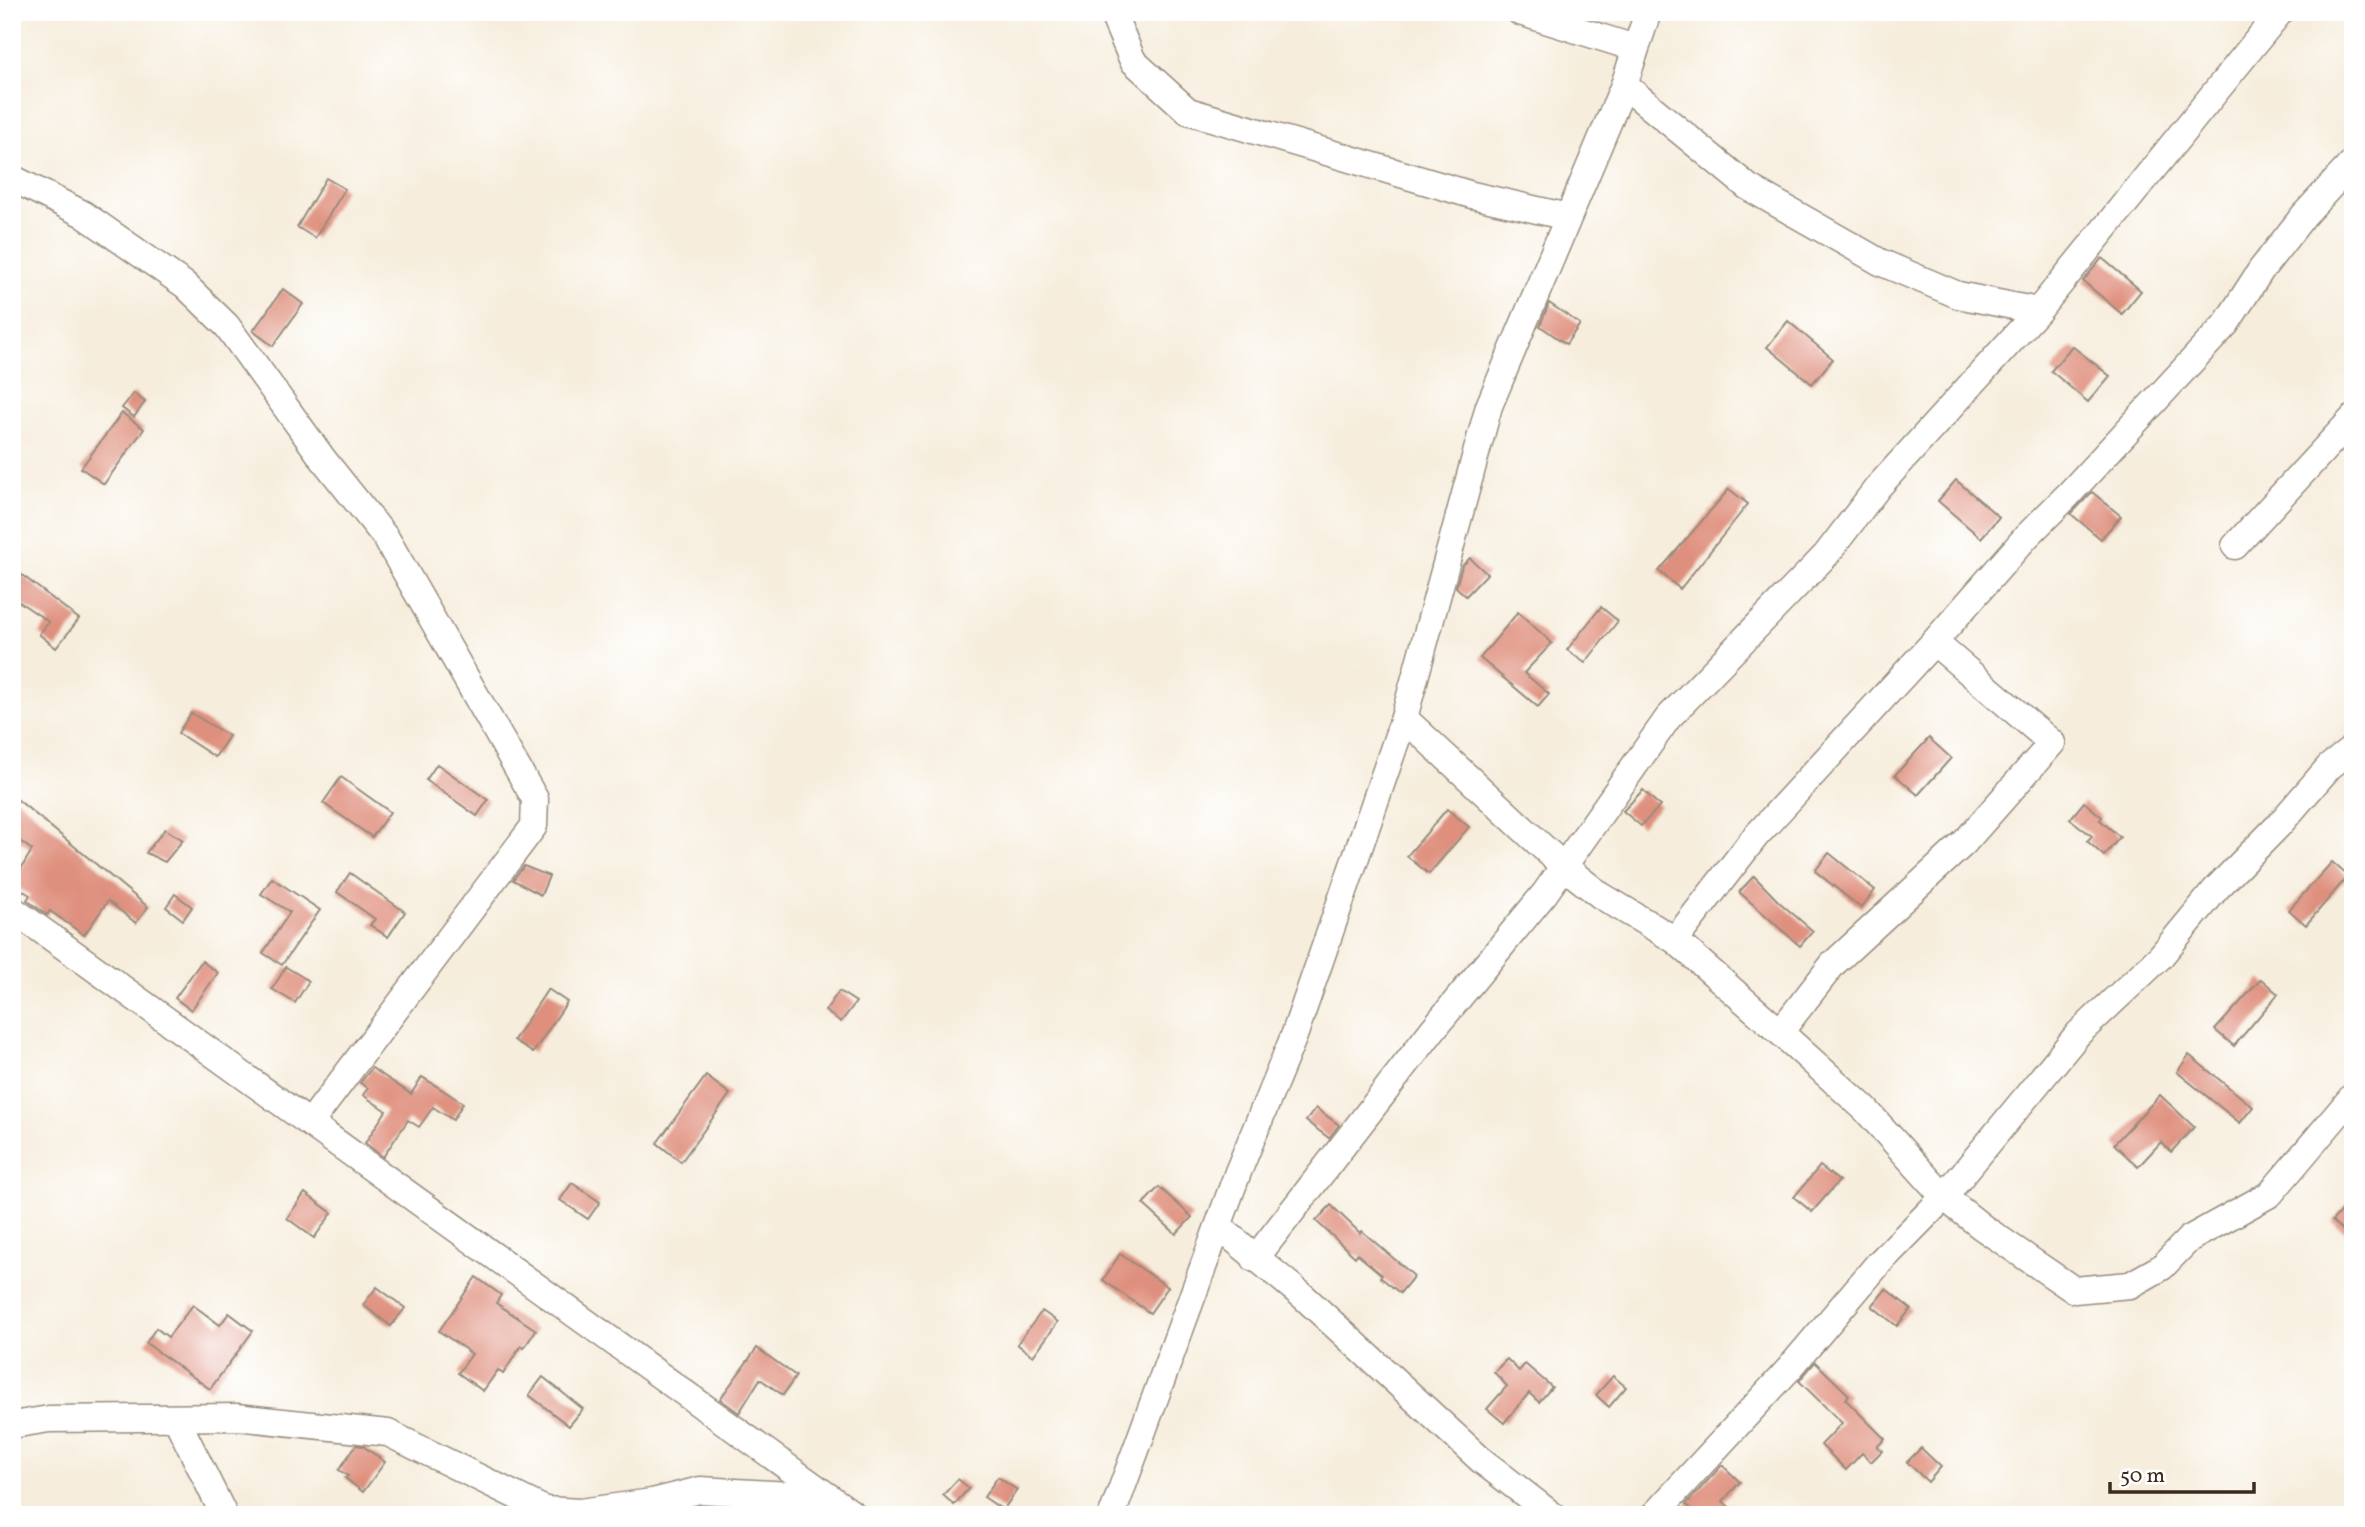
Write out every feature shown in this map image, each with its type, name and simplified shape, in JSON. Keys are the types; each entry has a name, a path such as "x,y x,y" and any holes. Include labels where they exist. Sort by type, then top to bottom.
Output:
{"street":[{"path":"1112,12 1133,61 1188,111 1472,195 1568,217"},
{"path":"1520,12 1635,48"},
{"path":"1112,1515 1238,1171 1294,1036 1404,718 1489,406 1624,85 1647,12"},
{"path":"1255,1259 1434,1028 1545,893 1562,865 1668,718 1826,555 1878,487 2038,311 2280,12"},
{"path":"1624,85 1748,187 1881,262 1958,295 2038,311"},
{"path":"1675,940 1755,837 1934,642 2026,537 2226,324 2261,270 2353,162"},
{"path":"12,178 83,215 186,285 227,326 323,458 387,538 535,799 534,826 310,1123"},
{"path":"2235,546 2353,418"},
{"path":"1780,1032 1833,964 1964,843 2052,743 1934,642"},
{"path":"1404,718 1562,865 1600,895 1675,940 1780,1032 1865,1109 1944,1196 1982,1227 2074,1290 2130,1285 2162,1267 2189,1239 2270,1194 2353,1096"},
{"path":"1654,1515 1789,1369 1879,1263 1944,1196 2078,1034 2160,957 2216,889 2278,826 2329,767 2353,748"},
{"path":"12,909 854,1515"},
{"path":"1219,1227 1304,1297 1481,1460 1552,1515"},
{"path":"12,1425 49,1419 236,1417 388,1433 545,1510 580,1512 652,1502 700,1490 829,1497"},
{"path":"176,1418 224,1515"}],"building":[{"path":"326,178 345,189 315,238 297,227"},
{"path":"2102,258 2141,291 2122,314 2083,281"},
{"path":"283,289 303,304 273,346 253,331"},
{"path":"1549,303 1580,324 1566,344 1540,326"},
{"path":"1788,321 1833,359 1812,384 1767,347"},
{"path":"2072,346 2110,376 2088,402 2051,371"},
{"path":"134,393 145,402 134,417 122,408"},
{"path":"122,413 144,429 104,484 81,468"},
{"path":"1956,480 1999,517 1981,538 1938,501"},
{"path":"1729,489 1748,504 1680,589 1659,571"},
{"path":"2092,492 2121,516 2101,539 2071,514"},
{"path":"1470,558 1487,574 1466,596 1456,587 1462,566"},
{"path":"22,575 79,619 56,648 39,634 49,622 12,597 12,587"},
{"path":"1601,607 1618,621 1585,663 1567,650"},
{"path":"1518,612 1552,643 1524,673 1549,694 1538,707 1480,658"},
{"path":"191,713 229,736 215,757 178,733"},
{"path":"1929,738 1951,758 1918,795 1895,775"},
{"path":"437,764 488,800 477,816 426,780"},
{"path":"341,777 390,812 372,837 323,803"},
{"path":"1643,790 1660,806 1641,826 1623,811"},
{"path":"12,795 148,907 136,923 108,901 84,935 50,911 47,915 27,900 30,895 12,884 32,850 12,835"},
{"path":"2084,802 2120,837 2104,856 2087,841 2092,836 2070,819"},
{"path":"1447,809 1469,827 1429,874 1407,856"},
{"path":"165,829 183,840 165,862 146,853"},
{"path":"1829,853 1875,890 1861,908 1815,871"},
{"path":"2332,862 2348,876 2306,925 2289,910"},
{"path":"524,866 549,876 541,895 513,880"},
{"path":"350,873 405,912 388,937 370,925 375,919 337,892"},
{"path":"1754,876 1813,931 1800,946 1739,892"},
{"path":"272,878 320,910 282,965 263,953 290,912 261,894"},
{"path":"175,894 192,907 183,920 166,907"},
{"path":"202,961 218,973 191,1010 175,998"},
{"path":"286,967 309,981 295,1003 272,989"},
{"path":"2261,979 2278,994 2234,1046 2215,1030"},
{"path":"548,989 567,1002 533,1053 514,1040"},
{"path":"839,991 856,1002 841,1022 825,1011"},
{"path":"2189,1055 2253,1107 2240,1123 2177,1072"},
{"path":"372,1068 411,1094 422,1077 463,1103 453,1120 433,1107 419,1127 408,1120 383,1157 365,1143 386,1111 363,1095 368,1088 360,1083"},
{"path":"706,1076 730,1094 681,1162 657,1143"},
{"path":"2160,1095 2194,1127 2171,1152 2161,1142 2138,1167 2114,1144"},
{"path":"1316,1108 1339,1125 1329,1138 1306,1121"},
{"path":"1820,1166 1839,1181 1812,1212 1794,1197"},
{"path":"572,1183 600,1202 588,1219 560,1200"},
{"path":"1159,1187 1192,1217 1176,1234 1143,1204"},
{"path":"305,1193 332,1213 314,1238 287,1218"},
{"path":"2353,1197 2353,1239 2332,1221"},
{"path":"1331,1205 1360,1233 1362,1231 1414,1276 1400,1293 1316,1221"},
{"path":"1120,1254 1168,1287 1150,1313 1103,1280"},
{"path":"476,1277 501,1295 496,1303 536,1330 524,1348 521,1346 503,1374 498,1370 483,1391 458,1373 472,1354 439,1331"},
{"path":"377,1287 405,1308 391,1326 363,1305"},
{"path":"1886,1289 1911,1309 1897,1326 1872,1306"},
{"path":"193,1305 220,1325 229,1313 253,1331 210,1389 146,1343 156,1328 168,1337"},
{"path":"1042,1311 1058,1322 1033,1356 1017,1344"},
{"path":"757,1348 796,1376 783,1395 760,1379 739,1413 720,1399"},
{"path":"1507,1359 1519,1371 1525,1364 1552,1387 1539,1402 1529,1393 1504,1423 1487,1409 1507,1386 1494,1372"},
{"path":"1815,1362 1849,1395 1845,1399 1885,1439 1877,1447 1882,1451 1871,1462 1862,1453 1846,1470 1821,1445 1842,1423 1799,1381"},
{"path":"1613,1376 1626,1387 1609,1407 1596,1395"},
{"path":"543,1377 583,1409 569,1426 529,1395"},
{"path":"356,1445 363,1446 385,1462 363,1492 339,1470"},
{"path":"1921,1448 1941,1467 1928,1482 1907,1462"},
{"path":"1722,1465 1740,1482 1723,1501 1737,1515 1698,1515 1686,1504"},
{"path":"998,1477 1017,1490 1003,1510 984,1497"},
{"path":"958,1479 969,1488 954,1505 943,1495"}]}
